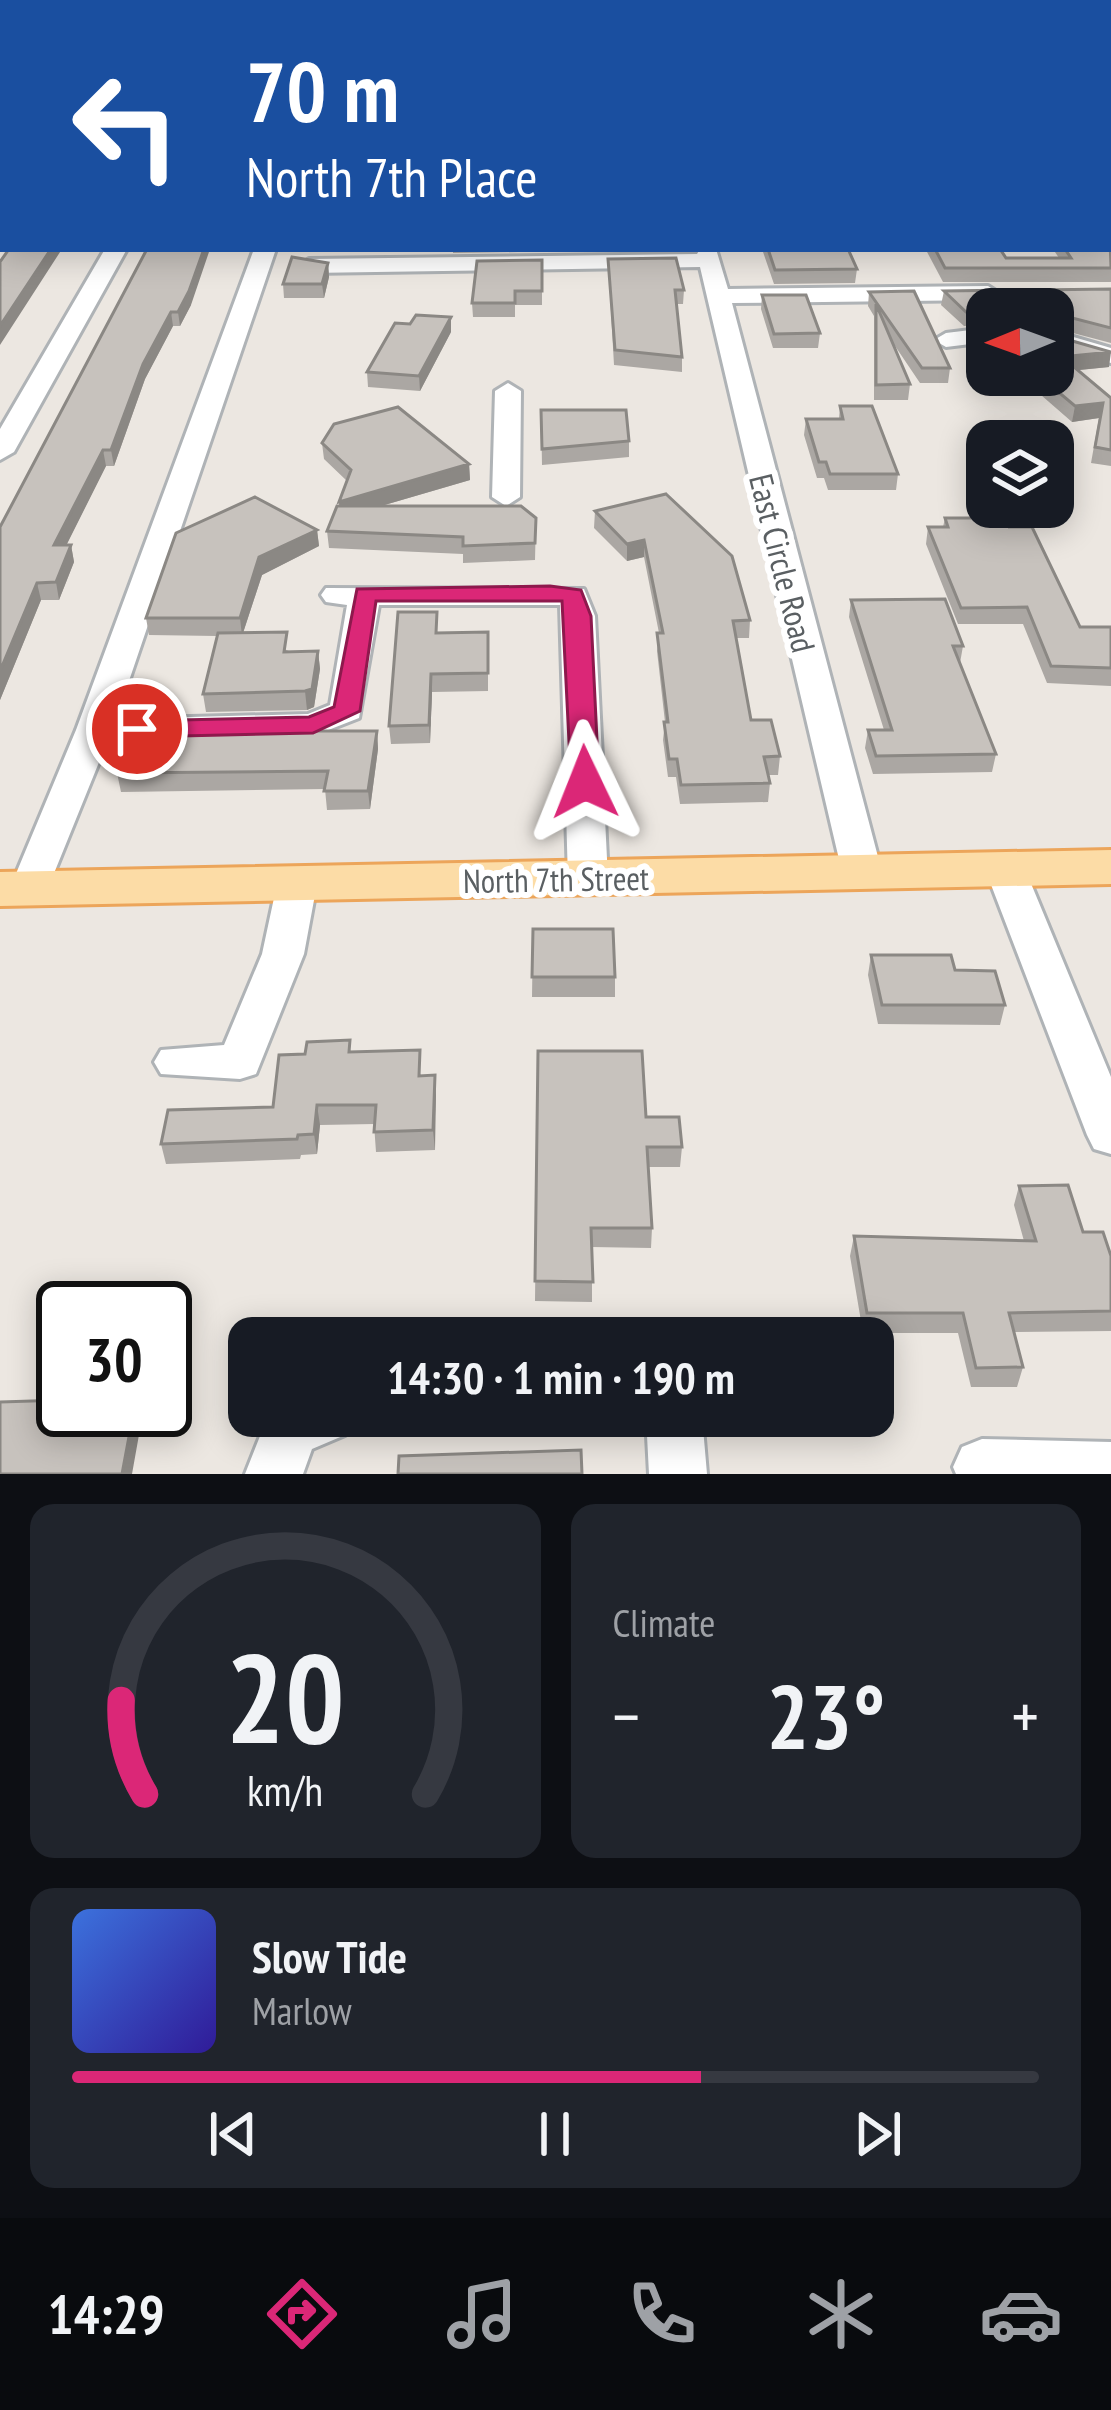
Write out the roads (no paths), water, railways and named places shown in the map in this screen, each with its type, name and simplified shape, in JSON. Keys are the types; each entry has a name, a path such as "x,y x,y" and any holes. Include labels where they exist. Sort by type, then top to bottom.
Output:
{"main road":[{"name":"North 7th Street","path":"15,889 1111,867"}],"street":[{"path":"0,452 114,252"},
{"path":"15,889 94,730 264,252"},
{"name":"East Circle Road","path":"309,266 709,257 862,872"},
{"path":"722,296 966,294"},
{"path":"946,340 966,338"},
{"path":"1074,345 1111,356"},
{"path":"506,497 508,392"},
{"path":"94,730 313,725 347,711 351,595 573,596 579,616 588,878"},
{"path":"1005,869 1111,1135"},
{"path":"177,1063 239,1062 283,954 297,884"},
{"path":"675,1437 678,1474"},
{"path":"984,1470 1111,1470"}]}
